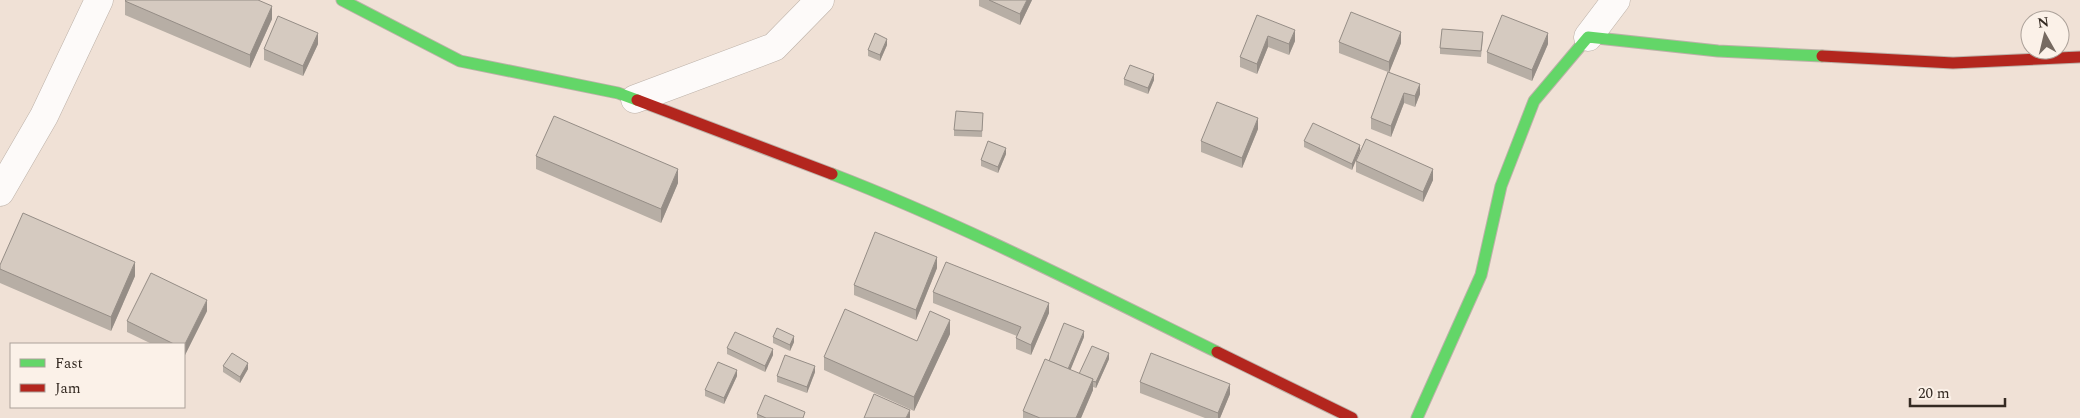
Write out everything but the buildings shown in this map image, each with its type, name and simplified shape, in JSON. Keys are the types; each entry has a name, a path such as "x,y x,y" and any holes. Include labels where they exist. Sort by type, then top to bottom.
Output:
{"street":[{"path":"0,192 44,116 99,0"},
{"path":"342,0 460,61 618,93 886,195 1027,260 1352,418"},
{"path":"635,99 774,47 820,0"},
{"path":"1417,418 1481,275 1501,186 1534,101 1588,37 1616,0"},
{"path":"1588,37 1718,51 1953,63 2080,57"}],"traffic: fast":[{"path":"342,0 460,61 618,93 637,100"},
{"path":"1417,418 1481,275 1501,186 1534,101 1588,37 1718,51 1822,56"},
{"path":"832,174 978,236 1217,352"}],"traffic: jam":[{"path":"1822,56 1953,63 2080,57"},
{"path":"637,100 832,174"},
{"path":"1217,352 1352,418"}]}
